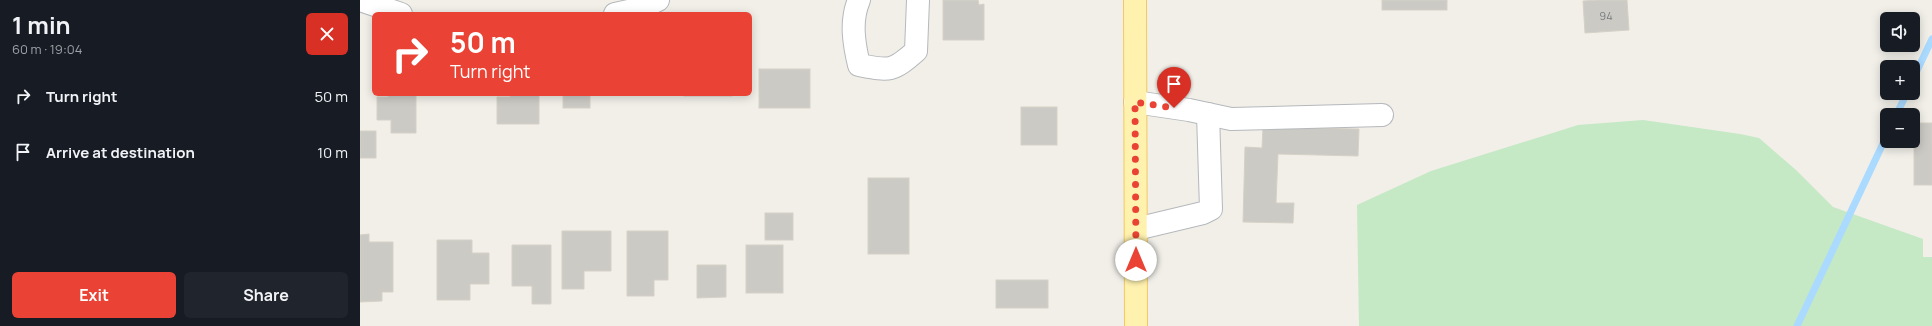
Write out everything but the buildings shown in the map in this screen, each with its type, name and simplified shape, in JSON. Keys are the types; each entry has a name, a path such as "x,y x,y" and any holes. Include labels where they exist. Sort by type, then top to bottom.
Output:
{"main road":[{"path":"1134,0 1136,326"}],"street":[{"path":"360,0 395,12"},
{"path":"624,12 642,8 658,0"},
{"path":"859,0 855,9 853,40 859,66 886,70 902,63 916,51 918,0"},
{"path":"1135,102 1231,119 1382,114"},
{"path":"1136,228 1204,213 1212,209 1208,114"}],"green space":[{"path":"1643,120 1759,138 1796,170 1833,207 1923,239 1923,257 1932,257 1932,326 1359,326 1357,205 1431,171 1578,125"}],"waterway":[{"path":"1920,64 1932,39"},
{"path":"1900,108 1904,100"},
{"path":"1797,326 1881,148"}],"route":[{"path":"1136,260 1135,102 1174,108"}]}
